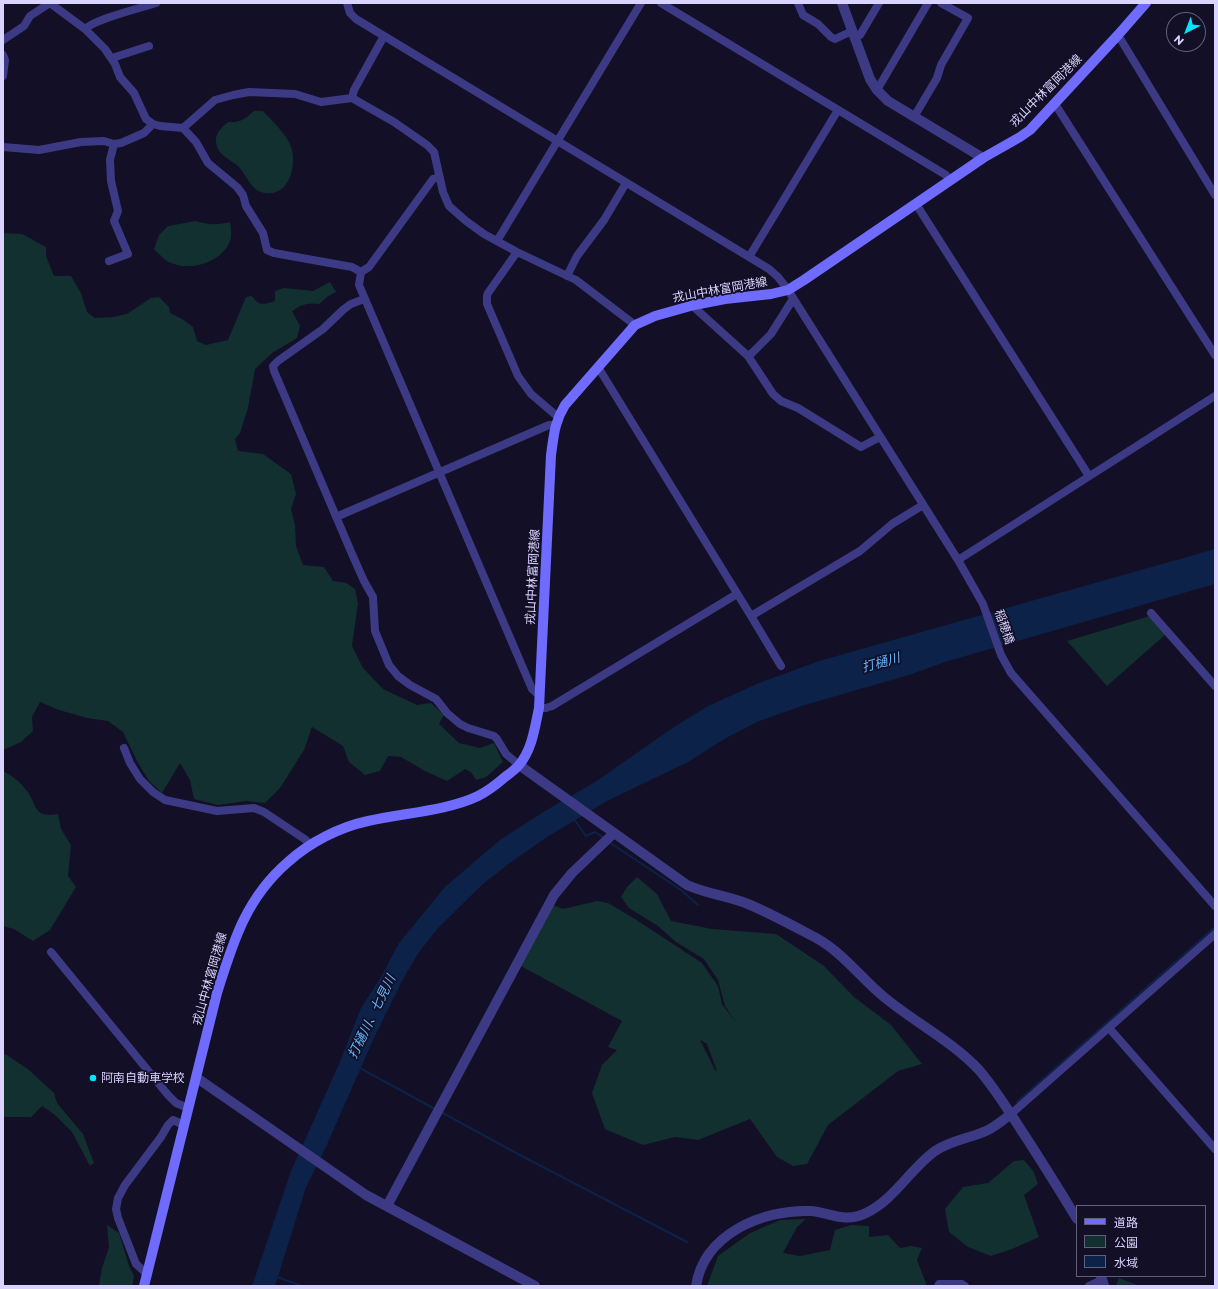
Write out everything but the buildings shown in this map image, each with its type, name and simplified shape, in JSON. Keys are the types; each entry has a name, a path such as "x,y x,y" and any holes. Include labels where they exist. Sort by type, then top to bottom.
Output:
{"main road":[{"name":"戎山中林富岡港線","path":"144,1286 217,993 240,925 252,903 269,881 288,862 310,845 333,833 367,821 455,804 478,796 495,786 519,765 532,737 539,708 551,455 557,421 565,405 635,325 655,316 694,305 725,299 772,294 788,290 983,158 1020,137 1030,130 1055,104 1146,3"}],"street":[{"path":"3,40 24,26 30,16 50,3 86,30 105,49 112,58 120,77 134,93 146,119 153,124 160,126 183,128 215,100 249,92 295,94 321,102 352,98 394,122 427,145 434,152 443,192 449,206 466,220 496,241 576,280 635,325"},
{"path":"86,30 89,26 100,21 156,3"},
{"name":"稲穂橋","path":"347,3 350,12 356,19 769,269 778,277 788,290 958,560 984,608 1001,655 1011,673 1215,906"},
{"path":"496,241 641,3"},
{"path":"661,3 946,176 950,180"},
{"path":"798,3 803,15 818,24 835,39 860,34 878,3"},
{"path":"842,3 870,79 877,90 888,101 983,158"},
{"path":"877,90 928,3"},
{"path":"914,117 937,78 941,65 968,18 941,3"},
{"path":"1118,35 1215,195"},
{"path":"352,98 354,90 384,36"},
{"path":"112,58 149,46"},
{"path":"3,55 5,60 3,76"},
{"path":"1055,104 1215,355"},
{"path":"749,257 838,110"},
{"path":"3,147 39,150 81,142 104,141 114,144 121,143 144,133 153,124"},
{"path":"183,128 185,132 196,142 208,163 237,187 243,195 246,206 263,232 267,250 274,253 352,267 361,272"},
{"path":"109,261 128,254 114,221 118,211 111,181 110,160 114,144"},
{"path":"439,177 433,179 369,267 361,272 359,285 532,689 540,696"},
{"path":"567,276 577,256 604,220 626,183"},
{"path":"916,204 1089,476"},
{"path":"336,517 557,421 531,394 518,376 487,304 488,293 517,252"},
{"path":"364,299 351,304 344,309 323,329 273,366 336,517 364,581 373,597 375,631 389,665 398,676 436,699 460,724 494,736 506,754 519,765 688,885 701,891 746,904 763,911 820,940 852,964 883,996 961,1053 979,1070 1011,1114 1076,1217"},
{"path":"748,356 771,334 793,299"},
{"path":"694,305 696,309 748,356 773,394 781,401 798,408 862,447 880,437"},
{"path":"598,367 781,666"},
{"path":"958,560 1215,396"},
{"path":"751,616 860,551 892,524 923,505"},
{"path":"539,708 552,706 737,594"},
{"path":"1151,613 1215,686"},
{"path":"124,748 130,763 140,779 153,792 165,800 217,811 254,808 270,816 306,840 310,845"},
{"path":"387,1206 554,895 572,872 614,833"},
{"path":"696,1286 703,1265 712,1250 739,1227 753,1220 788,1212 811,1211 840,1218 853,1217 865,1214 878,1206 936,1150 986,1131 1011,1114 1215,934"},
{"path":"51,952 168,1095 176,1103 188,1108"},
{"path":"1109,1028 1215,1149"},
{"path":"196,1078 366,1195 535,1286"},
{"path":"147,1274 136,1264 118,1218 116,1209 118,1198 125,1185 162,1137 168,1125 173,1120 184,1125"},
{"path":"1089,1286 1102,1281"},
{"path":"938,1286 939,1284 962,1284 965,1286"}],"green space":[{"path":"254,111 263,111 284,134 292,150 292,172 285,185 274,193 266,193 257,190 238,166 221,153 216,142 219,130 223,126 228,122 242,120"},
{"path":"196,221 213,224 230,222 230,241 221,254 214,259 198,265 182,266 168,262 154,249 159,235 168,226"},
{"path":"3,233 22,234 46,247 46,256 54,276 71,276 81,293 87,312 95,318 113,317 127,314 151,298 159,297 169,307 170,313 193,327 197,341 206,345 228,340 246,297 252,296 257,302 265,304 275,301 275,291 284,288 313,291 330,282 336,292 319,304 304,304 292,311 300,326 297,338 272,353 255,369 248,408 240,433 235,439 238,451 263,454 291,474 296,494 291,509 295,525 296,546 303,565 324,567 333,581 346,583 355,589 358,603 352,646 363,668 383,689 417,705 431,703 444,715 439,724 459,743 480,748 494,743 503,762 486,777 476,780 471,772 465,769 447,781 425,771 401,757 388,756 380,771 365,775 349,762 343,746 312,727 304,750 280,788 265,803 246,801 218,805 194,799 190,780 180,763 162,793 149,781 137,761 123,732 108,721 87,718 59,710 40,702 32,717 33,731 21,742 3,750"},
{"path":"1150,616 1166,634 1107,686 1067,641"},
{"path":"3,771 22,785 30,796 37,810 44,814 58,814 61,829 71,845 68,876 76,887 50,930 33,941 14,929 3,926"},
{"path":"637,877 657,894 671,921 712,929 776,934 824,966 854,997 891,1025 922,1064 898,1071 828,1125 807,1164 793,1166 777,1157 750,1119 698,1140 675,1137 643,1145 605,1129 592,1093 602,1065 617,1050 608,1047 622,1021 521,966 553,905 563,909 597,901 608,903 635,919 702,963 718,986 722,1004 737,1024 725,1006 718,980 704,959 676,942 658,926 629,908 621,897 627,887","holes":["700,1040 707,1044 717,1071 715,1070"]},
{"path":"3,1054 7,1055 29,1070 54,1093 57,1103 83,1134 94,1163 90,1166 72,1132 55,1115 42,1106 31,1117 3,1117"},
{"path":"1024,1160 1034,1172 1038,1184 1024,1195 1039,1237 1012,1249 991,1256 968,1247 949,1232 945,1209 963,1187 988,1183 1014,1161"},
{"path":"806,1219 797,1227 783,1253 800,1256 830,1250 835,1230 851,1225 869,1226 869,1237 888,1235 900,1248 911,1246 922,1248 917,1260 927,1286 707,1286 718,1256 750,1233 780,1220"},
{"path":"107,1225 119,1233 129,1266 134,1276 132,1286 99,1286 102,1268 109,1247"},
{"path":"1119,1278 1140,1286 1116,1286"}],"water":[{"path":"1215,549 1215,584 945,662 909,675 805,705 759,721 726,738 688,762 607,801 547,837 514,860 484,883 439,927 419,952 403,979 374,1038 325,1149 306,1187 275,1286 252,1286 291,1171 339,1064 361,1008 381,977 399,943 445,887 501,839 595,782 674,727 708,706 759,683 819,661"}],"waterway":[{"path":"574,819 586,836 595,832 604,838"},
{"path":"609,842 681,890 698,905"},
{"path":"1017,1102 1215,927"},
{"name":"打樋川、七見川","path":"358,1067 435,1109"},
{"path":"441,1112 687,1242"},
{"path":"277,1277 302,1286"}],"place":[{"name":"阿南自動車学校","path":"93,1078"}],"water label":[{"name":"打樋川","path":"881,663"}]}
